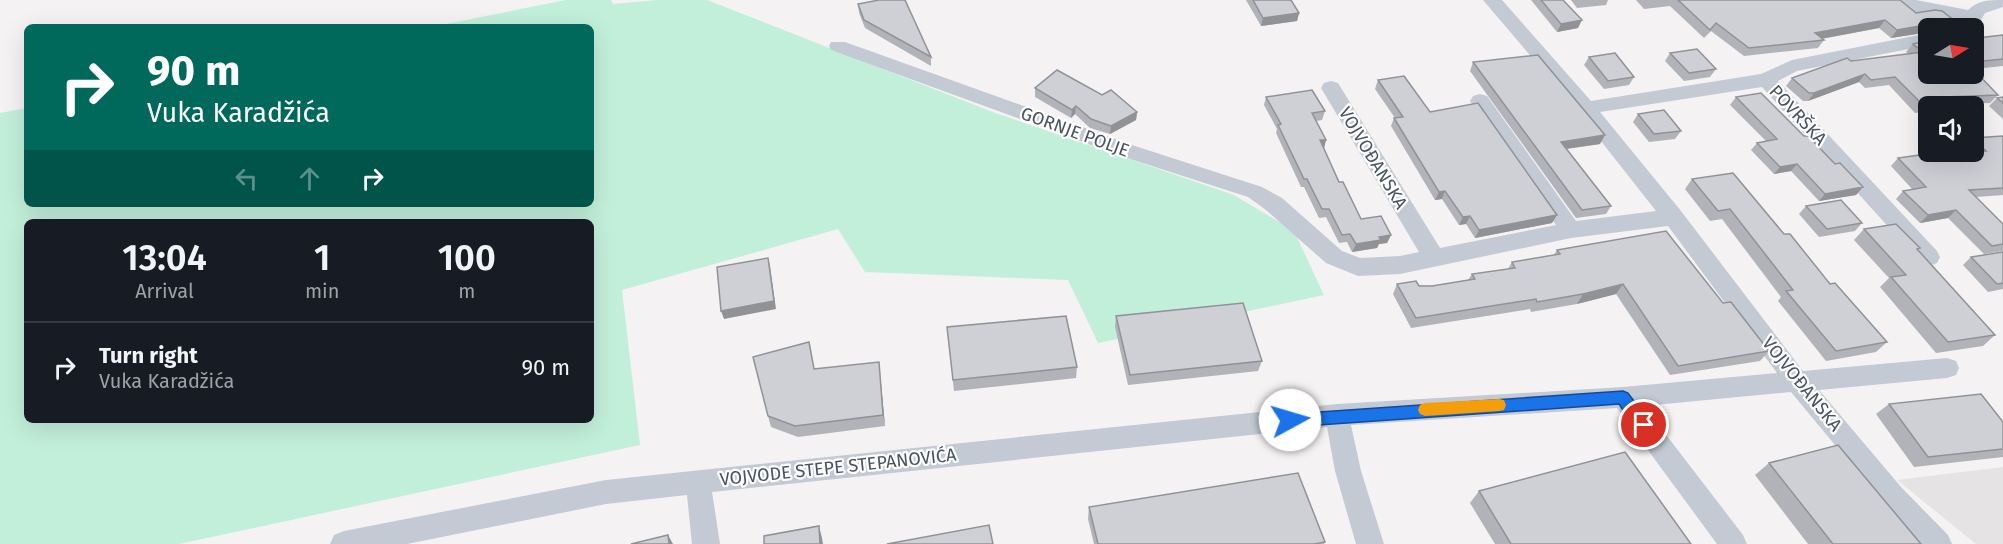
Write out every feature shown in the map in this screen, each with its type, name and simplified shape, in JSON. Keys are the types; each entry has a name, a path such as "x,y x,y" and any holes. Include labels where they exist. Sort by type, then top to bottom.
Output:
{"street":[{"name":"VOJVOĐANSKA","path":"1492,0 1586,108 1673,217 1796,380 1892,495 1938,544"},
{"path":"1899,0 1954,18"},
{"path":"1972,18 1975,12 1988,3 2003,1"},
{"path":"1766,80 1792,66 1918,41"},
{"name":"GORNJE POLJE","path":"838,46 1131,152 1255,192 1274,204 1334,256 1358,267 1381,268 1434,258"},
{"name":"POVRŠKA","path":"1586,108 1766,80 1929,257"},
{"name":"VOJVOĐANSKA","path":"1331,88 1434,258"},
{"path":"1480,101 1570,230"},
{"path":"1434,258 1570,230 1673,217"},
{"name":"VOJVODE STEPE STEPANOVIĆA","path":"344,544 606,492 1337,415 1623,397 1796,380 1947,369"},
{"path":"1623,397 1733,544"},
{"path":"1337,415 1348,471 1370,544"},
{"path":"698,482 706,544"}],"shaded area":[{"path":"2003,467 2003,544 1976,544 1897,480"}],"green space":[{"path":"566,0 611,0 613,4 658,0 707,0 990,111 1234,195 1294,231 1324,295 1098,343 1068,280 865,272 838,229 622,290 640,445 179,544 0,544 0,113 24,109 24,207 594,207 594,24 446,24"}],"building":[{"path":"879,0 905,0 931,57 864,20 858,4"},
{"path":"1253,0 1291,0 1299,13 1263,18"},
{"path":"1541,0 1563,0 1582,20 1561,24"},
{"path":"1678,0 1900,0 1916,13 1935,10 1942,11 1951,18 1918,18 1918,26 1897,30 1885,20 1815,33 1824,40 1749,48 1716,23 1710,30"},
{"path":"2003,35 2003,59 1984,61 1984,37"},
{"path":"1697,49 1716,69 1689,73 1670,53"},
{"path":"1615,53 1634,77 1608,81 1589,57"},
{"path":"1918,53 1918,84 1984,84 1984,80 1998,95 1918,96 1918,100 1895,77 1871,80 1865,74 1809,93 1792,78 1847,58 1851,61"},
{"path":"1538,55 1605,135 1561,142 1611,206 1582,210 1473,62"},
{"path":"1057,70 1102,95 1111,90 1137,112 1111,126 1091,119 1076,106 1072,110 1035,88"},
{"path":"1404,76 1430,112 1478,103 1557,215 1479,230 1470,216 1463,217 1445,191 1439,192 1394,118 1403,117 1378,80"},
{"path":"1312,90 1325,111 1312,113 1326,140 1320,140 1339,182 1343,182 1361,219 1381,216 1391,235 1379,237 1381,240 1356,244 1350,234 1342,235 1329,209 1322,209 1307,179 1304,179 1278,125 1281,124 1266,97"},
{"path":"1761,93 1804,136 1808,136 1835,164 1840,163 1863,187 1825,194 1797,164 1780,167 1757,143 1777,139 1736,97"},
{"path":"1664,110 1681,131 1654,134 1638,114"},
{"path":"2003,136 2003,188 1969,190 2003,224 2003,244 1992,246 1956,210 1928,215 1903,191 1926,187 1898,158 1918,155 1918,162 1984,162 1984,151 1986,151 1984,137"},
{"path":"1733,173 1784,234 1790,234 1830,284 1835,283 1887,342 1836,351 1786,291 1793,290 1730,209 1718,211 1692,179"},
{"path":"1841,200 1862,223 1827,229 1806,206"},
{"path":"1896,224 1920,248 1917,249 1995,335 1948,342 1891,277 1906,275 1864,229"},
{"path":"1666,231 1723,303 1731,302 1769,351 1678,366 1623,284 1537,302 1536,299 1416,318 1397,284 1416,281 1419,286 1432,286 1475,279 1472,274 1515,268 1512,262 1560,254 1557,250"},
{"path":"2003,252 2003,283 1997,284 1971,257"},
{"path":"768,258 774,301 721,311 717,267"},
{"path":"1243,303 1262,361 1130,375 1116,316"},
{"path":"1066,316 1077,367 953,380 947,327"},
{"path":"809,342 814,369 879,362 883,415 795,426 768,416 753,357"},
{"path":"1981,394 2003,422 2003,449 1928,457 1889,404"},
{"path":"1838,445 1921,544 1833,544 1769,463"},
{"path":"1625,452 1691,544 1511,544 1479,491"},
{"path":"1298,473 1325,542 1314,544 1098,544 1089,507"},
{"path":"989,525 993,544 887,544"},
{"path":"819,526 820,544 764,544 764,536"},
{"path":"668,535 669,544 631,544"}],"slow traffic":[{"path":"1425,410 1499,405"}],"route":[{"path":"1290,420 1623,397 1644,425"}]}
